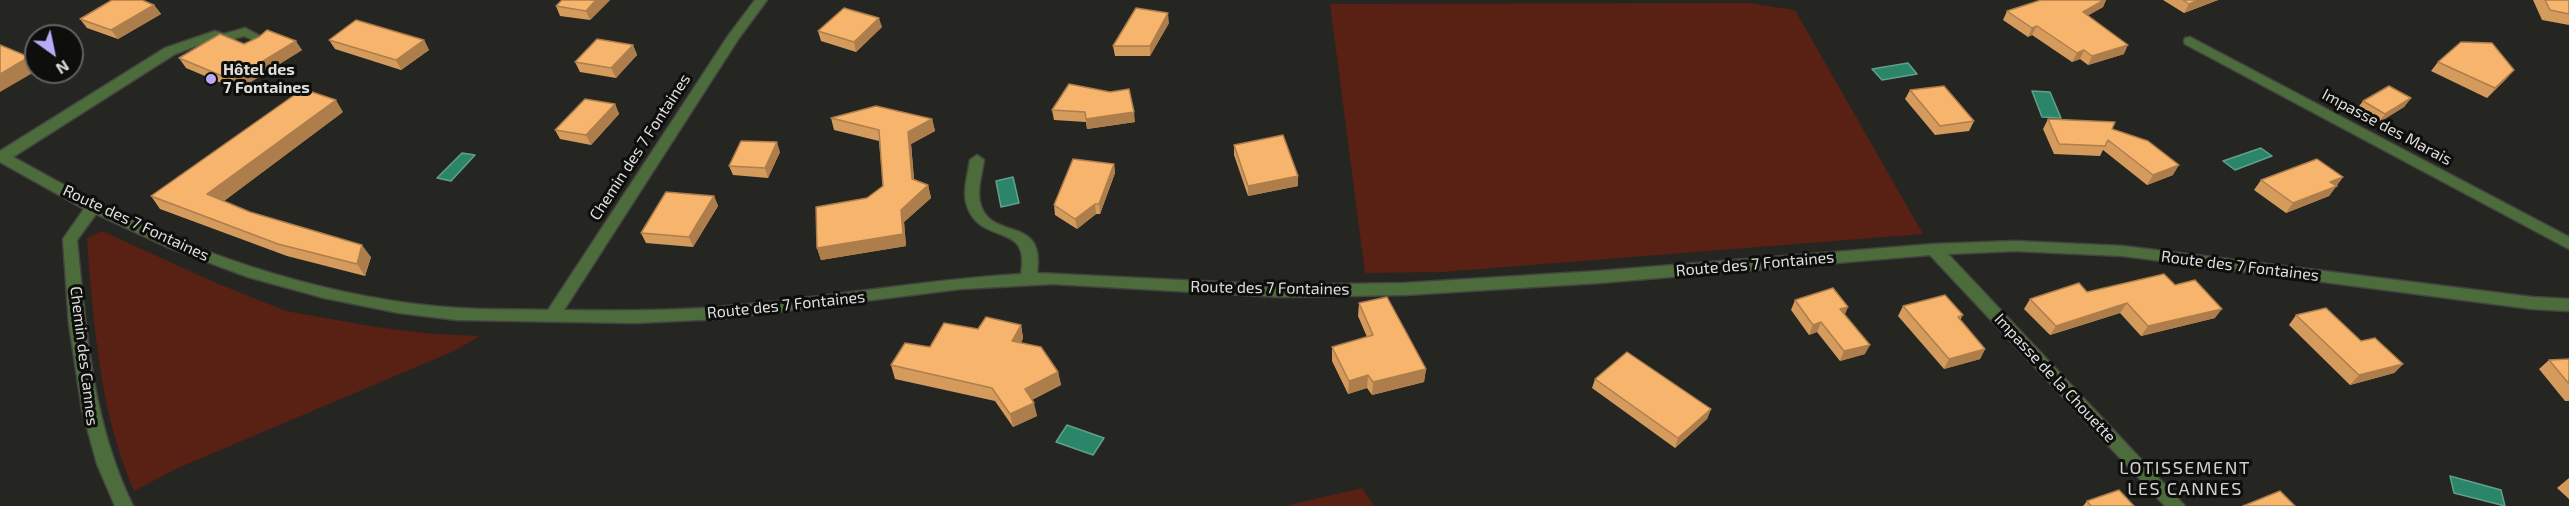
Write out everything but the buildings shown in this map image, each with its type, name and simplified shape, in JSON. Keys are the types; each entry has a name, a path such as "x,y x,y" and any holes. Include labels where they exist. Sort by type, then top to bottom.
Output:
{"street":[{"name":"Chemin des 7 Fontaines","path":"552,316 734,36 761,0"},
{"path":"1,157 170,51 215,35 223,38 245,32 264,40"},
{"name":"Impasse des Marais","path":"2190,41 2569,244"},
{"name":"Route des 7 Fontaines","path":"1,157 93,207 172,243 248,271 324,292 399,307 457,314 635,317 719,313 961,283 1053,278 1281,291 1405,289 1599,277 1934,249 2015,246 2123,251 2532,303 2569,305"},
{"path":"977,160 973,187 974,206 987,222 1028,242 1032,250 1033,262 1028,279"},
{"name":"Chemin des Cannes","path":"93,207 70,239 82,364 93,429 110,477 124,506"},
{"name":"Impasse de la Chouette","path":"1934,249 2176,506"}],"shaded area":[{"path":"1748,3 1795,10 1923,234 1443,272 1365,273 1330,4"},
{"path":"1908,63 1917,74 1882,80 1872,69"},
{"path":"2032,91 2050,92 2061,118 2042,117"},
{"path":"2261,148 2272,156 2235,170 2223,161"},
{"path":"462,153 475,155 451,181 437,178"},
{"path":"1013,177 1019,203 1001,207 996,181"},
{"path":"102,231 214,282 286,311 376,327 434,334 480,336 454,351 178,468 134,491 122,461 106,399 92,302 87,238"},
{"path":"1067,425 1104,438 1093,455 1056,442"},
{"path":"2450,476 2501,490 2505,506 2454,493"},
{"path":"1362,488 1374,506 1285,506"}],"place":[{"name":"Hôtel des 7 Fontaines","path":"211,79"}],"district":[{"name":"LOTISSEMENT LES CANNES","path":"2185,478"}]}
